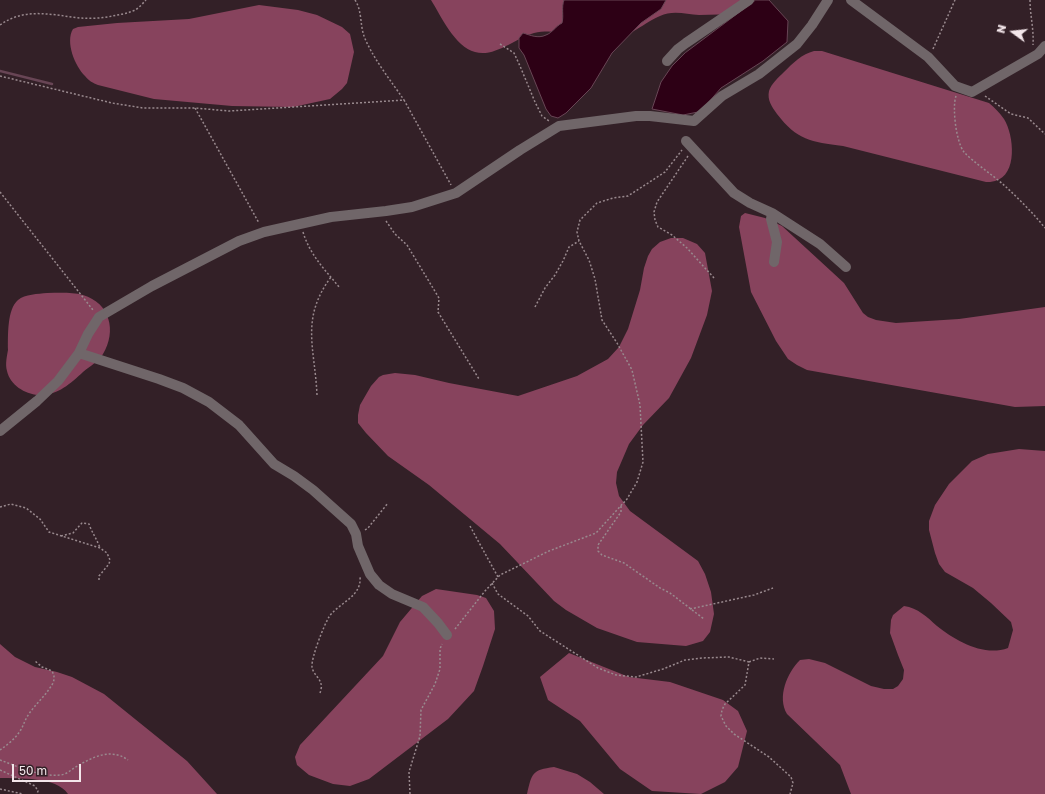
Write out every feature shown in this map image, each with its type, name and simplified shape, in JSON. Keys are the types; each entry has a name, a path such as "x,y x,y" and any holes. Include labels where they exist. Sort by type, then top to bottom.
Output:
{"street":[{"path":"667,61 686,42 749,0"},
{"path":"0,431 37,401 58,381 79,353 88,334 99,317 152,286 232,244 264,232 331,217 412,207 456,193 559,126 636,116 650,116 694,121 722,96 759,74 797,44 812,25 828,0"},
{"path":"851,0 928,57 954,86 961,90 972,92 978,89 1038,54 1045,46"},
{"path":"689,144 734,193 750,203 772,213 820,244 846,267"},
{"path":"772,213 771,219 777,242 774,262"},
{"path":"79,353 183,388 209,402 239,424 274,464 313,490 351,524 356,534 358,546 366,566 370,574 379,585 392,594 423,607 447,635"}],"path":[{"path":"0,25 8,19 24,14 43,13 82,18 108,17 127,14 136,10 146,0"},
{"path":"355,0 357,2 364,36 404,100 456,193"},
{"path":"928,57 955,0"},
{"path":"1030,0 1034,31 1033,57"},
{"path":"500,44 514,53 542,116 559,126"},
{"path":"0,76 112,103 143,108 195,108 229,111 404,100"},
{"path":"978,89 987,98 1011,114 1028,118 1045,134"},
{"path":"961,90 955,97 956,127 959,141 964,152 1005,186 1032,212 1045,228"},
{"path":"195,108 264,232"},
{"path":"410,794 409,772 420,736 421,710 436,684 440,668 440,649 447,635 455,629 500,574 549,551 596,532 627,499 637,482 643,462 640,405 632,370 602,320 595,279 589,260 579,241 577,232 580,220 597,203 613,198 628,196 665,172 689,144"},
{"path":"689,144 686,160 664,189 657,202 654,212 655,220 658,227 672,235 687,248 714,278"},
{"path":"0,192 99,317"},
{"path":"383,211 386,222 406,245 438,298 438,312 479,379"},
{"path":"300,224 307,244 316,260 340,288"},
{"path":"534,307 563,262 569,247 579,241"},
{"path":"317,394 317,379 312,355 312,322 314,308 324,286 330,277"},
{"path":"356,534 368,528 388,503"},
{"path":"0,507 11,504 26,508 40,519 49,532 100,548 107,553 110,560 109,564 99,576 100,582"},
{"path":"621,506 622,512 598,545 598,551 602,555 624,563 660,588 670,593 704,619"},
{"path":"61,536 73,533 82,523 89,524 91,532 98,541 100,548"},
{"path":"470,526 498,577"},
{"path":"320,693 322,684 312,668 313,657 328,618 333,611 359,589 360,574"},
{"path":"492,583 498,594 528,616 540,631 598,668 616,675 636,677 663,669 685,660 702,658 729,657 749,662 760,658 774,659"},
{"path":"690,609 754,595 773,588"},
{"path":"0,750 12,741 27,717 42,699 53,682 55,676 52,671 42,667 35,661"},
{"path":"749,662 745,685 725,704 721,716 726,726 734,734 769,757 792,777 793,784 790,794"},
{"path":"0,760 30,771 52,775 63,775 100,755 110,753 122,756 128,760"},
{"path":"0,770 35,786 38,791 37,794"},
{"path":"0,789 23,794"}],"shaded area":[{"path":"431,0 754,0 738,14 665,14 655,18 622,38 612,41 563,33 544,32 527,35 505,47 482,53 468,49 455,38"},
{"path":"564,0 666,0 661,9 641,23 612,53 591,88 566,113 558,118 551,116 546,109 524,55 519,48 519,38 523,33 540,37 543,36 550,33 562,23"},
{"path":"756,0 769,0 788,21 787,42 763,61 721,88 698,112 683,115 652,109 661,82 672,66 685,53"},
{"path":"259,5 298,10 317,15 342,27 350,34 354,52 347,83 342,89 330,99 293,107 232,106 154,99 93,83 81,72 72,54 70,40 71,34 73,29 78,27 189,19"},
{"path":"814,51 822,51 989,103 1004,119 1010,135 1012,154 1008,171 995,181 986,182 843,146 813,141 798,134 784,123 775,111 769,100 769,91 775,81 794,62 806,54"},
{"path":"745,213 765,218 782,226 844,283 863,313 876,320 896,323 959,319 1045,307 1045,406 1015,407 807,370 797,365 788,359 776,341 751,292 739,227 741,216"},
{"path":"671,238 683,238 697,244 705,253 712,291 707,315 691,358 669,398 643,425 629,444 617,472 616,483 619,496 630,511 698,561 705,574 711,592 714,614 710,632 703,641 686,646 637,642 597,628 566,610 554,601 500,544 429,485 388,456 358,423 360,405 371,386 379,377 383,375 395,373 415,375 518,396 577,376 608,359 619,347 628,329 640,290 648,256 652,249 660,242"},
{"path":"74,293 92,299 105,311 110,327 110,336 101,357 73,381 51,394 38,395 23,391 11,381 6,368 9,323 14,304 18,300 28,295"},
{"path":"1019,449 1045,451 1045,794 851,794 840,765 787,714 784,707 783,693 788,678 795,665 800,660 809,659 825,663 871,686 884,689 893,689 898,686 903,679 904,670 890,633 893,615 904,606 918,611 926,616 945,632 961,642 980,649 999,650 1008,648 1013,630 1011,622 973,588 945,572 939,564 935,553 929,530 929,521 935,505 949,484 972,461 988,454"},
{"path":"436,589 477,595 486,598 494,611 495,629 474,691 448,719 369,779 350,786 333,784 309,775 297,765 295,757 300,745 383,656 400,622 422,596"},
{"path":"0,644 15,657 35,667 72,677 104,694 187,761 217,794 68,794 62,788 46,781 0,778"},
{"path":"569,653 629,677 670,682 723,700 738,711 747,731 738,767 725,782 701,794 652,791 620,769 580,721 548,700 540,677"},
{"path":"554,767 577,774 590,782 604,794 527,794 530,781 537,771"}],"waterway":[{"path":"0,71 52,84"}]}
